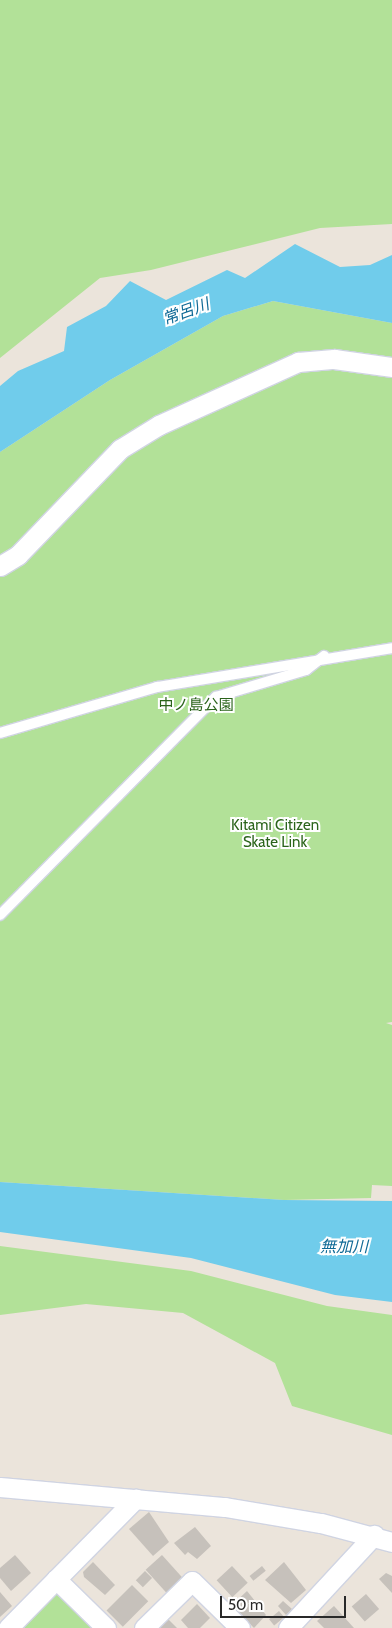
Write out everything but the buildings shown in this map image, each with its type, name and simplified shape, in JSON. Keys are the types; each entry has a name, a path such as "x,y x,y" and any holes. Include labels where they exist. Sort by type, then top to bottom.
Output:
{"street":[{"path":"0,566 18,555 120,449 159,425 298,362 334,359 392,367"},
{"path":"0,1486 225,1507 383,1539"},
{"path":"8,1628 136,1498"},
{"path":"299,1624 383,1539"},
{"path":"56,1579 106,1628"},
{"path":"144,1628 192,1581 240,1628"}],"lane":[{"path":"0,734 156,687 324,656 392,648"},
{"path":"0,915 216,697 306,670 324,656"}],"green space":[{"path":"0,0 392,0 392,224 320,228 151,270 100,278 0,358"},
{"name":"中ノ島公園","path":"273,301 392,323 392,1022 386,1023 392,1025 392,1186 372,1185 371,1198 284,1200 0,1182 0,452 110,380 223,316"},
{"path":"0,1246 191,1271 327,1306 392,1315 392,1435 292,1406 275,1363 183,1313 86,1304 0,1315"},
{"path":"59,1594 93,1628 19,1628 52,1595"}],"water":[{"name":"常呂川","path":"295,244 340,267 370,265 392,255 392,323 273,301 223,316 110,380 0,452 0,386 18,371 64,351 67,327 106,306 130,281 166,300 227,270 245,278"},
{"name":"無加川","path":"0,1182 284,1200 392,1201 392,1302 335,1295 191,1258 0,1232"}],"park label":[{"name":"Kitami Citizen Skate Link","path":"275,834"}]}
